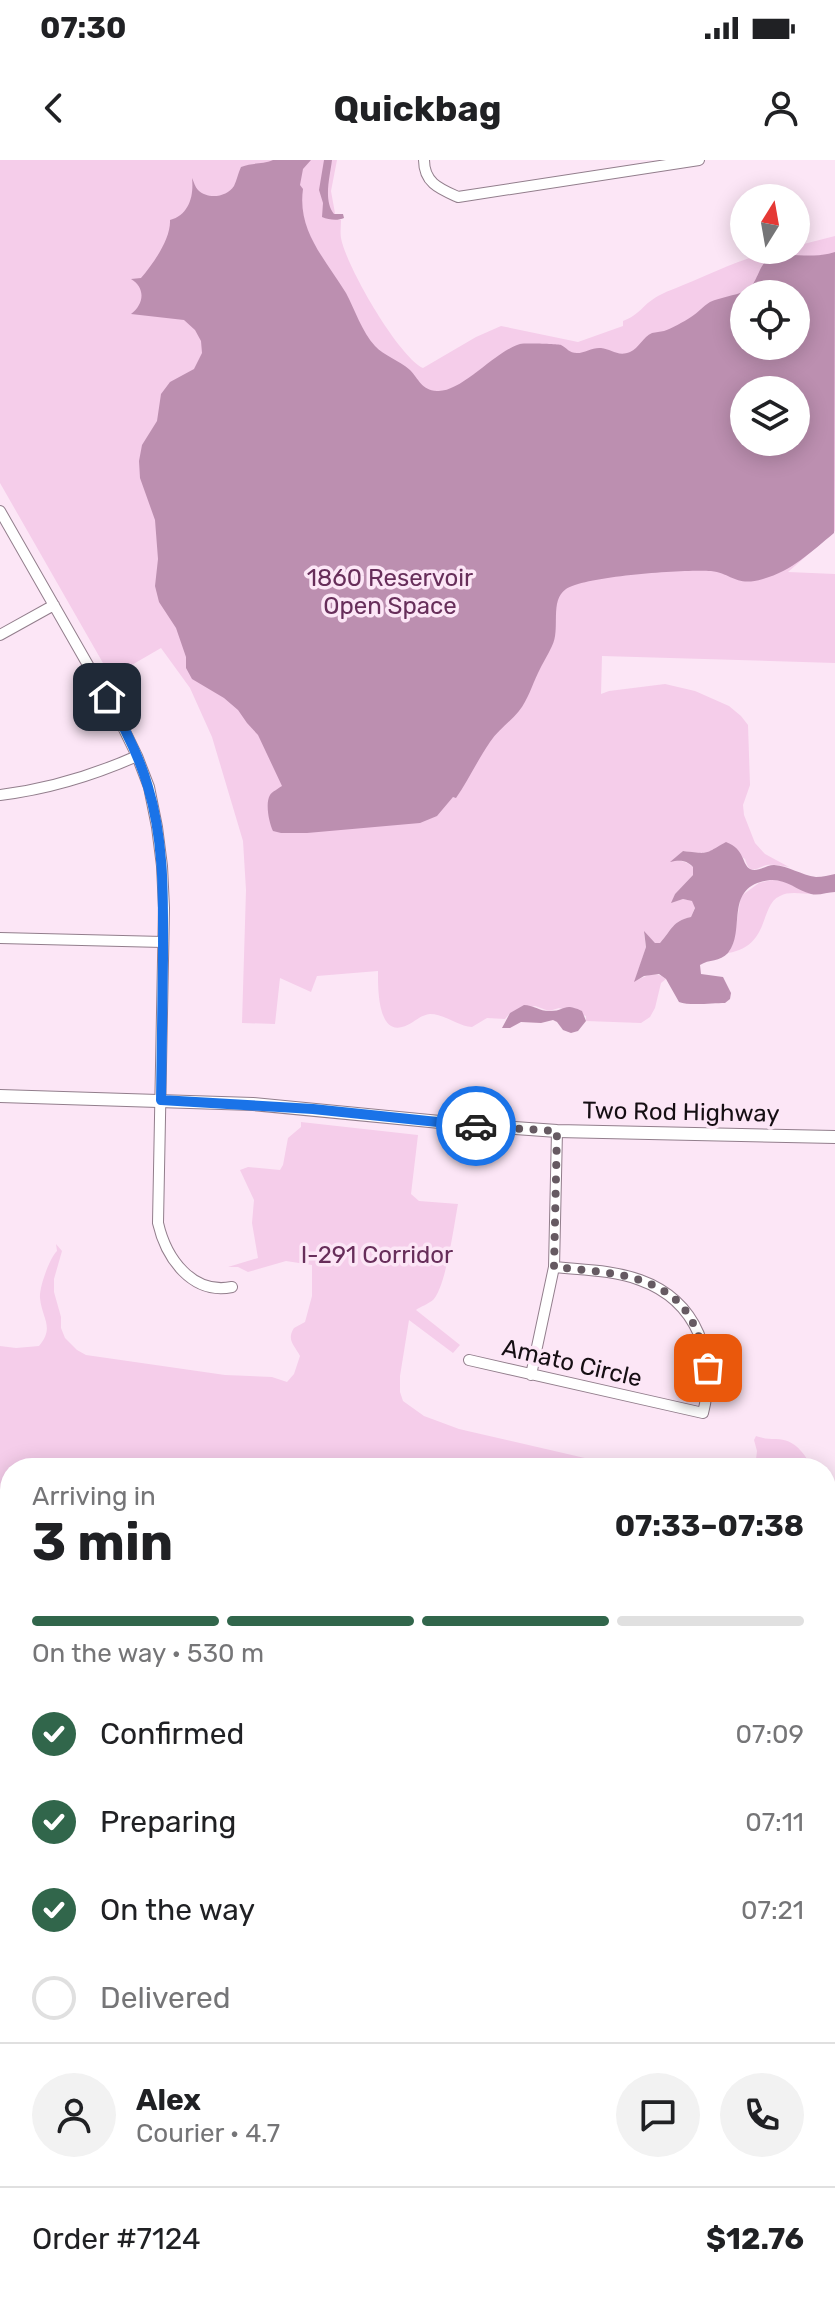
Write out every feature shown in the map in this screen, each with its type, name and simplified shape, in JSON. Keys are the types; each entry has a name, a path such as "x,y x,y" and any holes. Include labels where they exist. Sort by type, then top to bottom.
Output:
{"street":[{"path":"424,160 434,186 458,197 699,160"},
{"path":"0,511 120,721 149,787 159,837 163,886 158,1212 161,1234 170,1255 195,1281 213,1288 232,1287"},
{"path":"0,635 54,605"},
{"path":"0,795 62,785 137,756"},
{"path":"0,938 163,942"},
{"name":"Two Rod Highway","path":"0,1096 298,1107 557,1131 835,1137"},
{"path":"531,1375 554,1267 557,1131"},
{"name":"Amato Circle","path":"469,1360 703,1413 708,1393 708,1368 699,1336 688,1313 666,1293 641,1280 613,1273 554,1267"}],"green space":[{"name":"1860 Reservoir Open Space","path":"0,160 337,160 331,191 336,219 341,220 341,236 352,268 387,329 400,347 423,368 501,326 578,342 623,326 623,321 658,296 734,264 810,264 810,242 835,236 835,531 788,572 835,574 835,663 602,656 601,694 665,684 695,691 729,706 741,716 748,725 750,785 743,805 744,815 755,843 765,854 789,867 770,865 751,869 745,859 721,845 707,852 683,851 672,861 683,861 693,867 693,875 675,894 672,902 683,899 693,901 695,907 691,917 676,924 660,943 655,943 644,933 646,947 635,981 654,974 666,979 661,983 650,1017 641,1023 586,1021 586,1016 559,1008 549,1011 535,1006 510,1013 505,1019 487,1018 472,1027 430,1014 406,1026 394,1027 383,1016 378,971 317,976 311,992 280,978 275,1024 242,1023 246,890 243,841 212,737 190,688 161,648 111,677 0,483"},
{"path":"783,881 811,894 780,896 769,908 758,934 751,942 742,949 728,953 733,944 741,896 759,883"},
{"name":"I-291 Corridor","path":"301,1122 418,1135 411,1194 419,1201 458,1204 449,1255 438,1293 433,1300 416,1310 460,1345 453,1353 409,1320 400,1376 403,1401 424,1416 459,1429 585,1458 0,1458 0,1346 39,1346 44,1339 47,1328 40,1293 57,1251 56,1244 62,1251 54,1279 61,1328 65,1338 77,1350 86,1355 225,1375 272,1377 287,1382 294,1374 300,1356 291,1336 294,1328 305,1322 312,1296 312,1265 286,1261 248,1272 238,1267 228,1267 258,1258 252,1223 254,1200 240,1170 248,1167 280,1170 288,1138 301,1127"},
{"path":"756,1436 789,1442 806,1458 756,1458"}],"shaded area":[{"name":"1860 Reservoir Open Space","path":"273,160 311,160 303,169 300,185 303,189 304,218 315,244 346,293 370,340 383,353 410,370 424,386 437,391 456,386 520,344 561,345 577,353 598,348 618,353 630,352 652,333 678,325 710,302 730,296 730,360 810,360 810,280 755,280 764,264 810,264 810,255 835,252 834,533 792,566 754,581 740,581 711,571 680,571 593,580 566,589 556,608 556,632 552,646 522,707 490,742 456,798 453,797 437,816 420,823 307,833 273,831 268,803 271,794 282,786 258,735 224,698 192,679 186,668 186,657 176,628 159,602 155,586 158,559 155,520 140,478 142,445 157,421 161,394 170,382 194,369 202,353 201,341 184,320 131,314 139,306 142,296 131,279 141,278 156,259 170,220 182,214 191,198 192,178 202,193 217,196 227,193 234,186 241,167"},
{"path":"324,160 332,160 329,202 334,214 343,214 342,219 322,217 323,203 319,190"},
{"path":"726,842 737,849 747,867 753,870 774,865 816,877 835,874 835,892 811,894 781,881 770,880 755,884 746,891 728,953 700,965 701,974 723,977 731,993 725,1003 679,1002 666,979 659,974 644,976 634,982 646,947 644,931 655,943 660,943 676,924 691,917 695,908 692,901 683,899 671,903 675,894 693,875 693,867 683,861 670,862 683,851 706,852"},
{"path":"524,1005 547,1011 571,1007 582,1011 586,1021 578,1031 571,1033 553,1020 521,1022 510,1028 502,1028 510,1013"}],"way so far":[{"path":"476,1126 557,1131 554,1267 613,1273 641,1280 666,1293 688,1313 699,1336 708,1368"}],"route":[{"path":"107,697 143,771 160,847 164,908 161,1100 253,1104 476,1126"}]}
